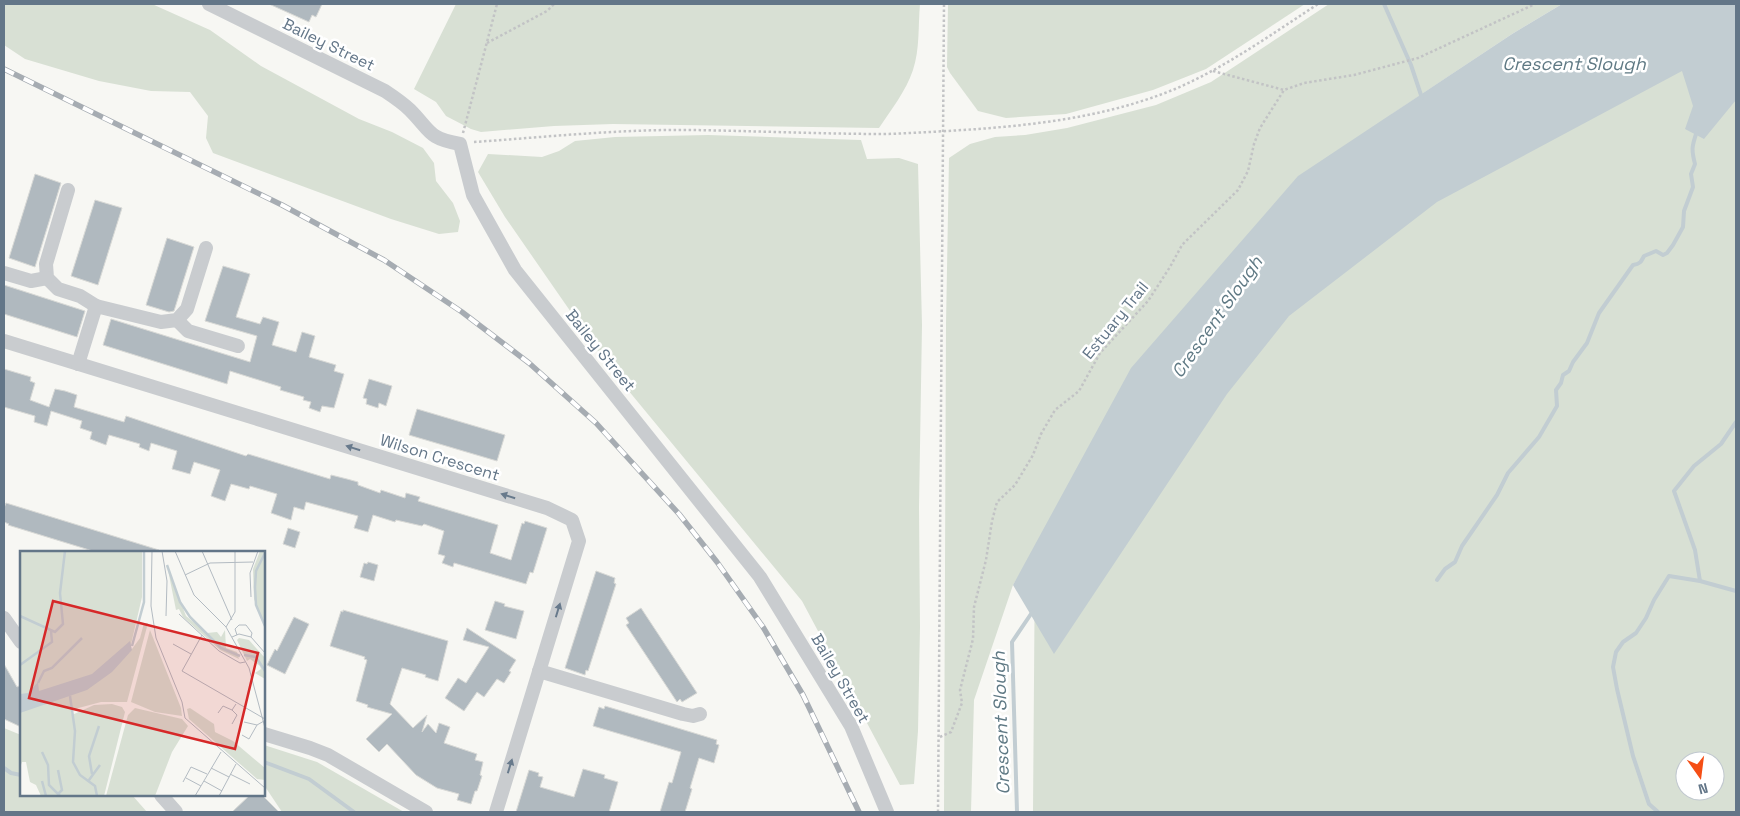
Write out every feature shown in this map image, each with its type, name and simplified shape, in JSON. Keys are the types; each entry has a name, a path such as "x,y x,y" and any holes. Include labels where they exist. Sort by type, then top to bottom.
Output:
{"street":[{"name":"Bailey Street","path":"209,4 385,91 410,109 430,133 442,140 460,144 473,195 515,270 760,577 850,726 887,812"},
{"path":"68,190 46,264 47,278 58,289 80,296 96,306 161,322 177,320 187,309 206,248"},
{"path":"4,273 31,281 47,278"},
{"path":"78,364 96,306"},
{"path":"177,320 188,331 238,346"},
{"name":"Wilson Crescent","path":"4,341 547,508 572,520 579,541 496,812"},
{"path":"4,618 20,641"},
{"path":"539,671 683,714 693,716 700,714"},
{"path":"265,734 332,757 426,812"},
{"path":"161,796 176,812"}],"path":[{"path":"497,4 460,144 579,134 690,130 888,134 943,132 1028,126 1072,119 1120,108 1173,89 1213,71 1318,4"},
{"path":"487,43 547,11 554,4"},
{"path":"938,812 944,4"},
{"path":"1213,71 1284,90 1304,83 1354,75 1418,58 1535,4"},
{"name":"Estuary Trail","path":"940,738 951,732 962,703 960,690 973,640 974,607 986,560 997,502 1014,485 1033,455 1041,434 1055,410 1079,391 1100,352 1148,301 1170,268 1182,245 1238,190 1248,171 1260,128 1284,90"}],"shaded area":[{"path":"4,4 152,4 210,30 261,66 359,119 392,132 423,148 434,163 436,181 453,203 460,221 458,232 439,234 391,219 213,153 206,138 208,116 190,92 151,91 99,81 25,59 4,45"},
{"path":"456,4 920,4 918,46 913,70 902,93 879,128 613,124 554,126 481,132 446,116 436,102 414,89"},
{"path":"948,4 1305,4 1206,69 1153,90 1066,114 1006,118 978,111 950,73 947,67"},
{"path":"1329,4 1562,4 1512,34 1392,114 1736,4 1736,812 1033,812 1035,549 1013,585 974,700 971,812 944,812 946,324 949,158 970,144 995,137 1025,135 1067,128 1156,105 1211,82"},
{"path":"708,135 861,140 867,159 899,158 918,164 922,325 919,507 920,627 918,731 914,784 900,785 802,601 609,367 505,217 478,172 488,154 542,157 559,151 575,141 615,137"},
{"path":"4,728 20,735 20,796 133,796 147,812 4,812"},
{"path":"265,745 317,762 404,812 282,812 265,786"}],"water":[{"name":"Crescent Slough","path":"1562,4 1736,4 1736,100 1704,139 1685,129 1693,106 1682,71 1437,202 1289,316 1227,394 1054,654 1013,585 1131,368 1298,176 1512,34"}],"building":[{"path":"269,4 322,4 316,17 312,15 309,22"},
{"path":"35,174 61,183 35,267 9,258"},
{"path":"95,200 122,208 98,285 71,276"},
{"path":"167,238 194,247 174,311 169,312 146,305"},
{"path":"223,266 250,274 236,317 260,324 263,317 279,322 272,345 296,352 302,332 315,336 309,357 336,365 334,371 344,374 334,408 322,406 320,412 309,408 311,402 303,400 304,397 280,390 281,387 230,371 227,384 103,345 111,319 250,362 257,336 205,321"},
{"path":"4,285 85,311 77,337 4,314"},
{"path":"4,369 31,377 30,381 35,383 30,400 49,407 55,389 65,391 77,395 74,407 124,422 126,416 246,456 248,454 330,479 331,475 358,482 358,485 380,493 381,490 405,498 406,493 420,497 418,501 498,525 490,553 511,560 522,523 524,524 525,521 547,528 533,573 530,572 526,584 454,563 453,567 442,563 445,556 438,554 444,531 424,524 422,526 396,520 395,522 373,515 368,532 354,528 358,516 306,502 304,510 294,507 291,520 271,513 277,494 250,486 249,489 231,484 225,501 211,496 220,470 194,462 190,474 172,469 177,451 151,443 149,451 139,447 140,444 109,435 106,445 90,439 92,432 80,428 82,421 51,411 47,426 34,422 35,416 4,407"},
{"path":"369,379 392,386 386,406 379,403 378,408 366,404 367,399 363,398"},
{"path":"417,409 505,435 497,461 409,435"},
{"path":"6,503 159,550 93,551 8,525 4,522"},
{"path":"288,528 300,532 295,548 283,544"},
{"path":"368,562 378,565 374,581 360,577 364,563 367,564"},
{"path":"596,571 615,578 614,583 616,584 588,671 586,670 585,675 565,668"},
{"path":"495,601 505,604 504,606 524,611 516,639 485,630"},
{"path":"641,608 697,693 682,702 680,699 677,702 626,625 629,623 626,618"},
{"path":"343,610 448,641 438,681 425,677 426,675 402,668 390,704 413,728 427,715 422,732 428,724 436,733 439,723 450,727 444,743 477,754 475,760 483,762 480,775 482,776 471,804 457,800 459,794 437,788 416,775 387,744 379,752 366,739 392,714 367,707 368,705 356,701 367,660 364,659 365,657 330,646 341,611 343,612"},
{"path":"294,617 309,624 285,674 267,665 275,649 277,651"},
{"path":"467,628 516,660 504,683 497,679 484,697 477,692 464,711 445,698 458,678 466,683 489,647 463,640"},
{"path":"4,664 17,687 20,686 20,727 4,719"},
{"path":"605,706 717,740 716,744 719,745 714,763 699,758 685,812 660,812 669,782 672,783 681,752 593,726 599,707 604,709"},
{"path":"583,769 605,775 604,778 618,782 609,812 516,812 529,770 539,773 538,776 543,777 540,787 574,797"},
{"path":"249,796 263,796 279,812 232,812"}],"waterway":[{"path":"1384,4 1411,65 1422,98"},
{"path":"1437,580 1445,569 1455,562 1462,546 1497,495 1508,473 1539,437 1557,406 1556,390 1561,383 1563,375 1569,371 1573,362 1587,343 1599,313 1633,265 1640,262 1644,256 1656,251 1663,255 1673,245 1683,227 1684,211 1693,187 1691,174 1695,164 1693,148 1697,131"},
{"path":"1700,581 1695,550 1674,491 1694,466 1721,444 1736,422"},
{"path":"1658,812 1649,804 1633,756 1613,667 1616,652 1623,642 1636,633 1669,576 1700,581 1736,591"},
{"name":"Crescent Slough","path":"1017,812 1012,642 1033,611"},
{"path":"265,762 309,779 354,812"},
{"path":"4,768 11,773 20,775"}],"railway":[{"path":"4,69 282,205 384,260 462,312 529,363 596,423 679,514 717,562 763,627 803,695 859,812"}]}
